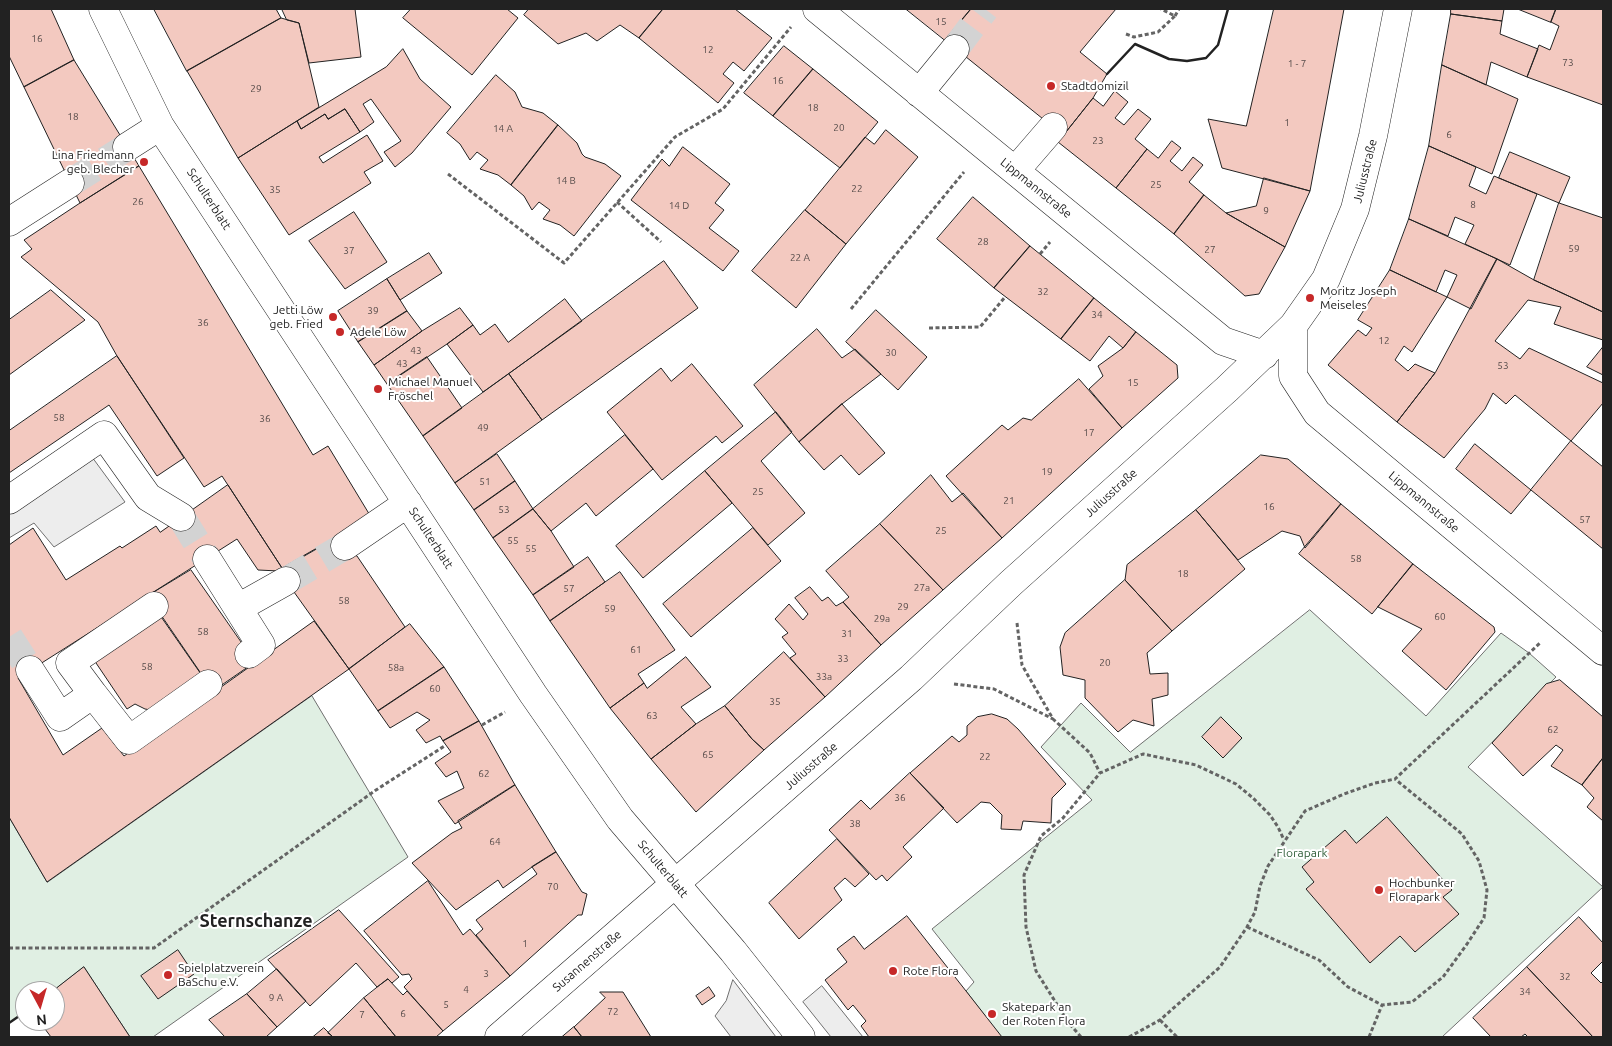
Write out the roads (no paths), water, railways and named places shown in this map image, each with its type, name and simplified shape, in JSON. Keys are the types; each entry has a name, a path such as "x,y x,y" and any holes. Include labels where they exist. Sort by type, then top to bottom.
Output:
{"street":[{"name":"Schulterblatt","path":"103,9 160,126 533,694 620,819 733,952 801,1037"},
{"name":"Lippmannstraße","path":"816,9 1223,341 1264,355"},
{"name":"Juliusstraße","path":"676,885 911,678 1011,582 1227,389 1293,326 1326,279 1355,209 1373,136 1398,9"},
{"path":"920,93 956,49"},
{"path":"127,147 160,126"},
{"path":"1015,170 1053,127"},
{"path":"9,222 70,183"},
{"name":"Lippmannstraße","path":"1293,326 1293,376 1317,413 1603,650"},
{"path":"9,500 104,436 148,497 181,518"},
{"path":"345,546 408,503"},
{"path":"207,559 261,645 249,654"},
{"path":"238,608 286,581"},
{"path":"154,606 70,663 129,740 208,684"},
{"path":"30,670 60,717 93,694"},
{"name":"Susannenstraße","path":"499,1037 676,885"}],"tunnel":[{"path":"955,49 985,9"},
{"path":"70,183 127,147"},
{"path":"181,517 207,559"},
{"path":"286,581 345,546"},
{"path":"9,637 30,670"}],"place":[{"name":"Stadtdomizil","path":"1051,86"},
{"name":"Lina Friedmann geb. Blecher","path":"144,162"},
{"name":"Moritz Joseph Meiseles","path":"1310,298"},
{"name":"Jetti Löw geb. Fried","path":"333,317"},
{"name":"Adele Löw","path":"340,332"},
{"name":"Michael Manuel Fröschel","path":"378,389"},
{"name":"Hochbunker Florapark","path":"1379,890"},
{"name":"Rote Flora","path":"893,971"},
{"name":"Spielplatzverein BaSchu e.V.","path":"168,975"},
{"name":"Skatepark an der Roten Flora","path":"992,1014"}],"district":[{"name":"Sternschanze","path":"256,921"}],"park label":[{"name":"Florapark","path":"1302,853"}]}
